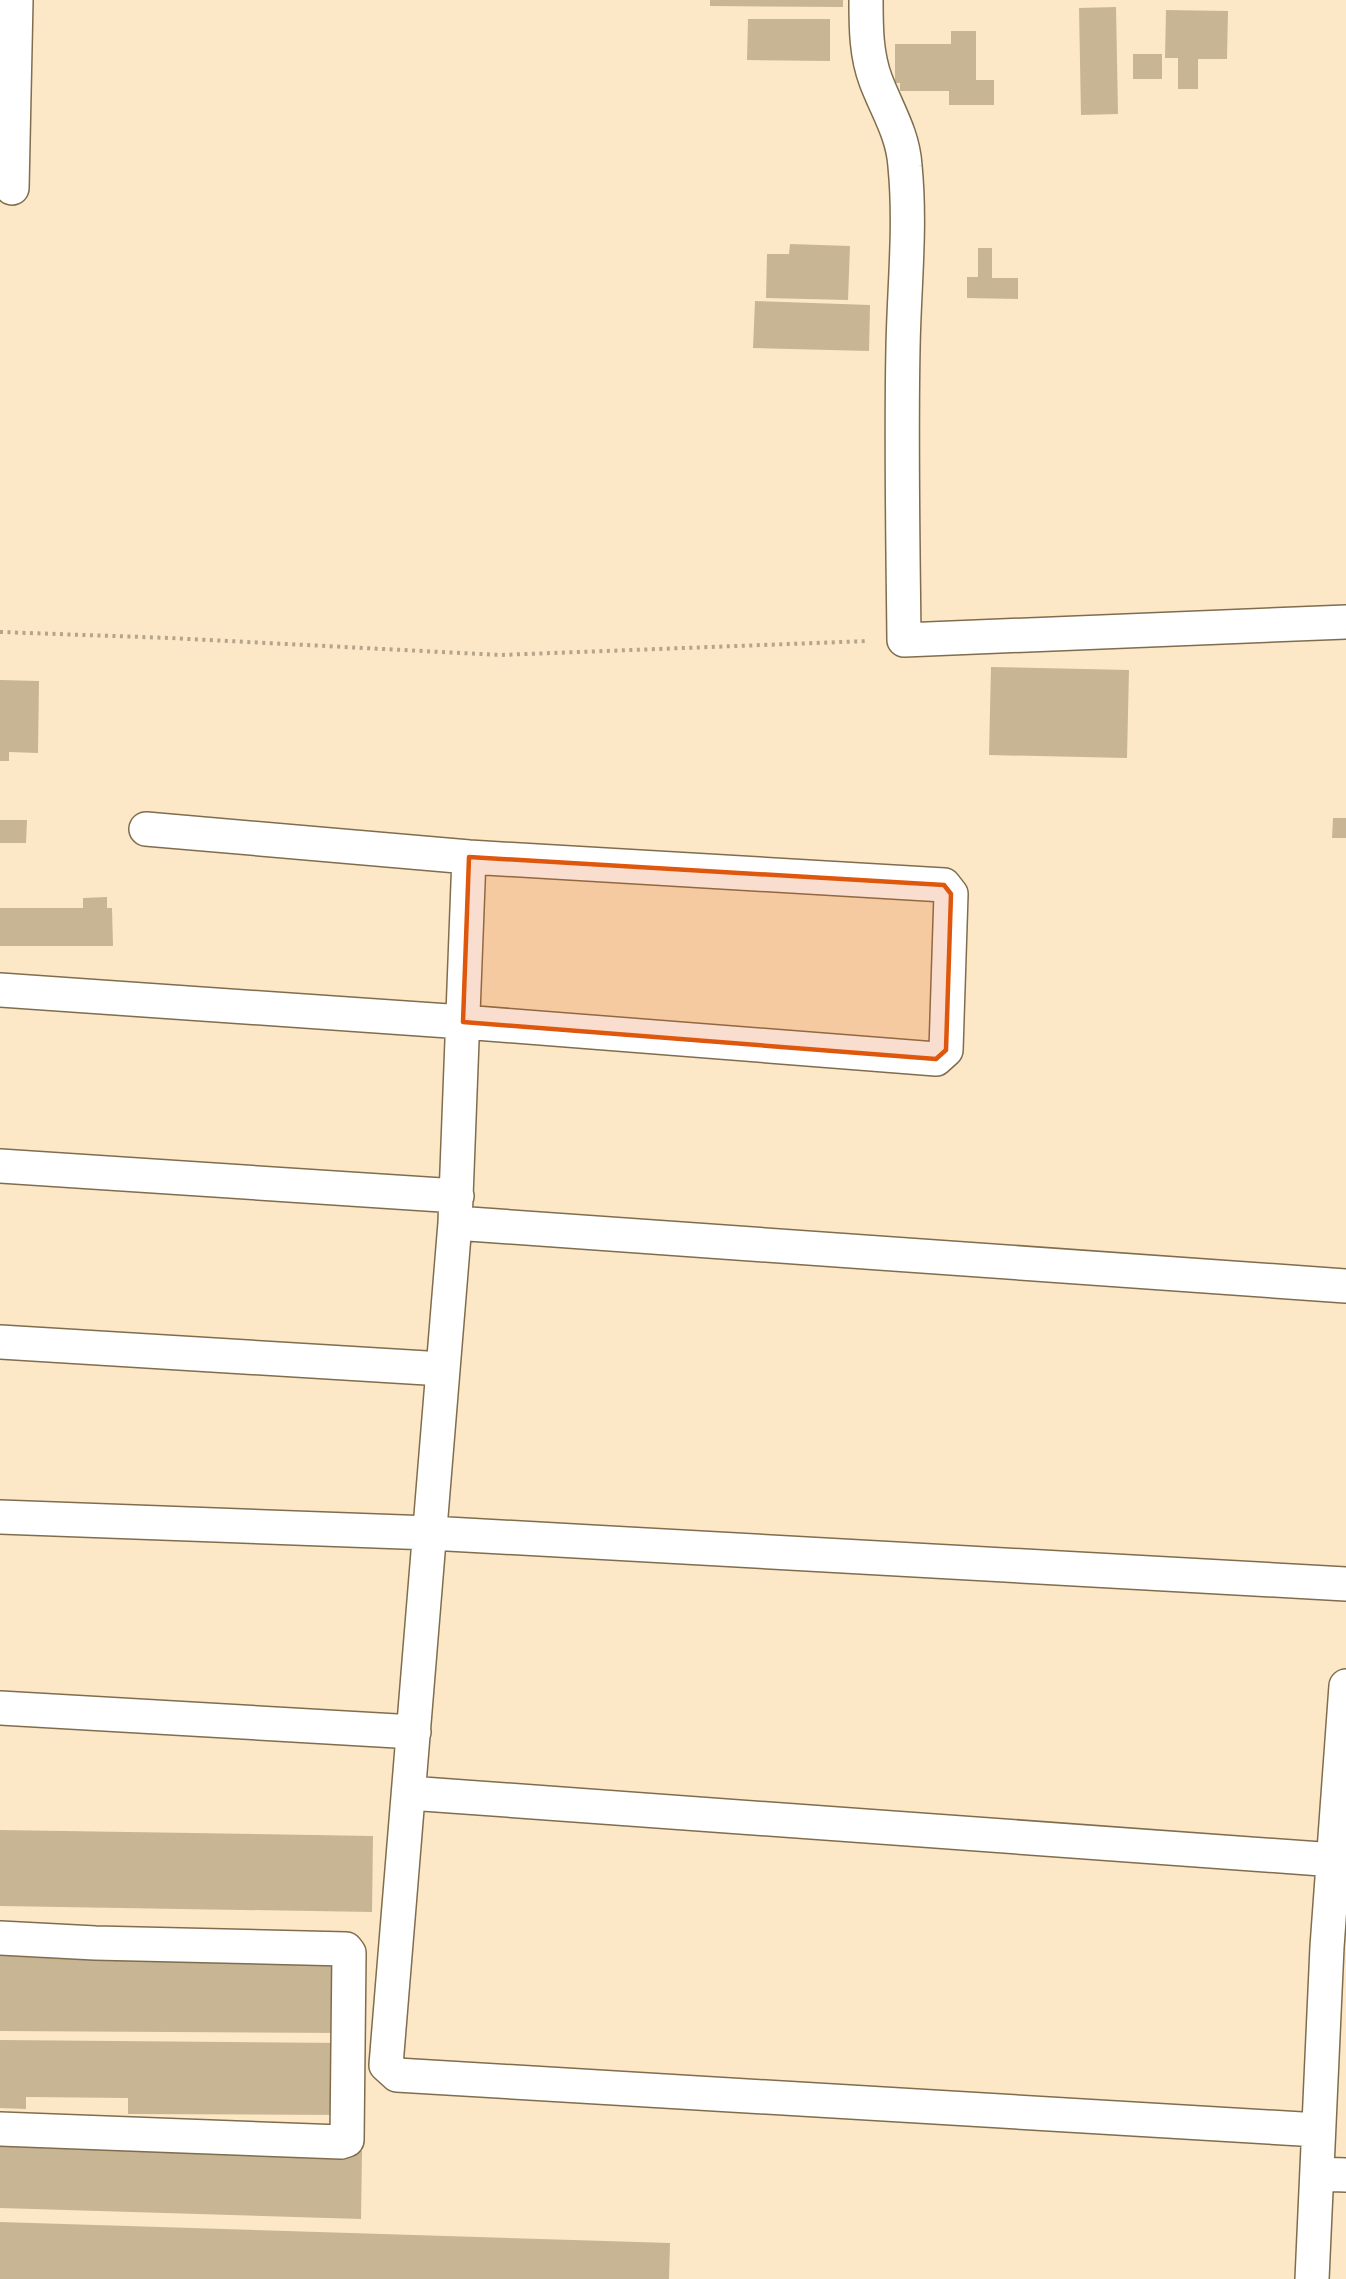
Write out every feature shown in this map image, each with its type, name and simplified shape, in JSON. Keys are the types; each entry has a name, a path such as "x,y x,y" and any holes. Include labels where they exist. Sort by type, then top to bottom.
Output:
{"street":[{"path":"12,188 16,0"},
{"path":"866,0 867,45 873,68 900,134 905,165 908,233 901,452 904,640 1346,622"},
{"path":"0,990 463,1022 936,1059 946,1050 951,894 944,885 469,857 146,829"},
{"path":"469,857 456,1210 386,2065 396,2075 1318,2130"},
{"path":"0,1166 456,1210 1346,1286"},
{"path":"0,1342 443,1369"},
{"path":"0,1517 430,1533 1346,1584"},
{"path":"1312,2279 1332,2175 1318,2130 1337,1947 1335,1860 1346,1686"},
{"path":"0,1708 414,1732"},
{"path":"409,1793 1335,1860"},
{"path":"0,1938 95,1943 346,1949 349,1953 347,2140 341,2142 0,2129"}],"path":[{"path":"0,632 170,638 500,655 904,640"}],"highlighted area":[{"path":"469,857 944,885 951,894 946,1050 936,1059 463,1022"}],"building":[{"path":"710,0 843,0 843,7 710,6"},
{"path":"1116,7 1118,114 1081,115 1079,8"},
{"path":"1166,10 1228,11 1227,59 1198,59 1198,89 1178,89 1178,58 1165,58"},
{"path":"748,19 830,19 830,61 747,60"},
{"path":"951,31 976,31 976,80 994,80 994,105 949,105 949,91 900,91 900,83 895,83 895,44 951,44"},
{"path":"1133,54 1162,54 1162,79 1133,79"},
{"path":"790,244 850,246 848,300 766,298 767,254 789,254"},
{"path":"978,248 992,248 992,278 1018,278 1018,299 967,298 967,277 978,277"},
{"path":"755,301 870,305 869,351 753,348"},
{"path":"991,667 1129,670 1127,758 989,755"},
{"path":"0,680 39,681 38,753 9,752 9,761 0,761"},
{"path":"1333,818 1346,818 1346,838 1332,838"},
{"path":"0,820 27,820 26,843 0,843"},
{"path":"107,897 107,908 112,908 113,946 0,946 0,908 83,908 83,898"},
{"path":"0,1830 373,1836 372,1912 0,1906"},
{"path":"0,1952 345,1954 344,2033 0,2031"},
{"path":"0,2040 346,2043 346,2115 128,2114 128,2098 26,2097 26,2109 0,2108"},
{"path":"0,2141 362,2151 361,2219 0,2208"},
{"path":"0,2222 670,2243 669,2279 0,2279"}]}
